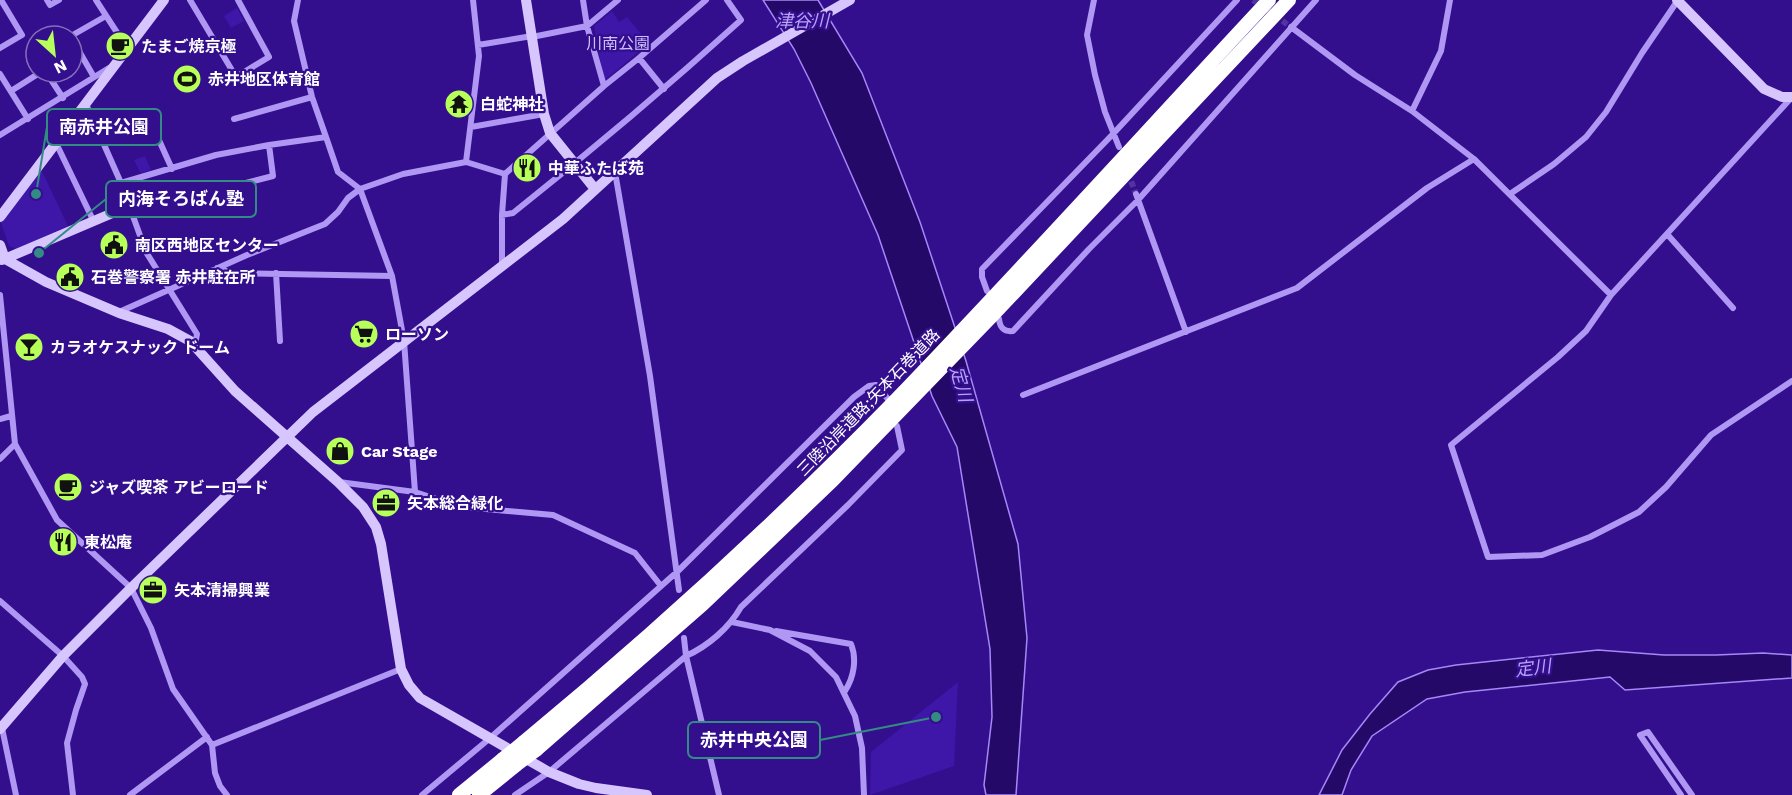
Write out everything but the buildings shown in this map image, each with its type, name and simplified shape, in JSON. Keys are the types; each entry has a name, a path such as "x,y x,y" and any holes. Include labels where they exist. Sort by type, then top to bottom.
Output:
{"highway":[{"name":"三陸沿岸道路;矢本石巻道路","path":"992,307 1269,0"},
{"name":"三陸沿岸道路;矢本石巻道路","path":"459,795 510,762 530,746 595,683 695,595 894,411 1289,0"},
{"name":"三陸沿岸道路;矢本石巻道路","path":"479,795 510,762"}],"street":[{"path":"0,48 22,34 1,0"},
{"path":"47,0 50,5 59,0"},
{"path":"96,0 127,48"},
{"path":"0,217 164,0"},
{"path":"190,0 236,77 269,57 238,0"},
{"path":"298,0 294,21 312,97 338,172 360,189 392,276 404,341 416,492"},
{"path":"466,162 479,56 474,0"},
{"path":"526,0 544,114 550,133 595,189"},
{"path":"583,0 587,26 604,86"},
{"path":"478,45 587,26 618,0"},
{"path":"502,267 505,174 706,0"},
{"path":"502,215 513,213 575,164 741,20 728,0"},
{"path":"16,795 1,728 63,656 286,437 313,412 563,219 717,78 742,61 850,0"},
{"path":"1094,0 1087,35 1095,75 1119,147"},
{"path":"1237,0 1113,134 982,269 982,277 992,307 1004,330 1012,331 1316,0"},
{"path":"1412,111 1441,51 1450,0"},
{"path":"1510,194 1554,164 1586,137 1606,112 1642,52 1678,0 1764,89 1782,97 1792,97"},
{"path":"84,30 106,16"},
{"path":"1291,27 1355,75 1412,111 1474,159 1611,295"},
{"path":"639,58 664,89"},
{"path":"84,59 94,78"},
{"path":"0,135 114,65"},
{"path":"0,74 28,118"},
{"path":"11,91 24,83"},
{"path":"54,84 63,98"},
{"path":"234,118 312,97"},
{"path":"1792,97 1611,295 1586,331 1451,445 1488,557 1542,555 1590,537 1639,512 1666,487 1711,435 1792,381"},
{"path":"86,104 121,183 146,252 197,334 195,345"},
{"path":"471,127 544,114"},
{"path":"102,139 149,118 172,169"},
{"path":"121,183 216,156 269,145 326,137"},
{"path":"55,142 94,222"},
{"path":"2,263 94,222 130,209 273,176 269,145"},
{"path":"1023,395 1297,288 1427,188 1474,159"},
{"path":"119,312 325,224 348,198 360,189 403,174 466,162 505,174"},
{"path":"615,171 650,376 680,590"},
{"path":"1137,197 1186,332"},
{"path":"1667,234 1733,308"},
{"path":"0,245 2,263"},
{"path":"2,263 119,312 168,329 195,345 235,391 363,507 376,527 381,544 402,669 409,685 420,698 549,772 596,788 647,795"},
{"path":"218,268 233,273 392,276"},
{"path":"276,273 280,341"},
{"path":"0,296 15,444 57,520 131,588 151,628 173,689 212,746 215,774 227,795"},
{"path":"422,795 489,739 678,571 854,397 868,386 876,386 894,411 902,450 848,506 741,607 732,622 698,651 686,656 549,772 515,795"},
{"path":"0,419 11,416"},
{"path":"0,459 15,444"},
{"path":"338,482 416,492 455,505 553,515 634,553 661,586"},
{"path":"0,601 63,656 82,676 85,684 67,742 73,795"},
{"path":"732,622 850,644 855,655 850,683 845,691"},
{"path":"770,630 810,651 836,677 845,691 855,716 862,748 864,795"},
{"path":"684,639 719,795"},
{"path":"212,746 402,669"},
{"path":"1682,795 1640,735 1648,732 1692,795"},
{"path":"130,795 207,737"}],"green space":[{"path":"237,8 244,21 231,28 224,16"},
{"name":"川南公園","path":"612,11 619,22 627,17 649,43 604,81 594,26"},
{"path":"145,156 151,170 142,173 134,160"},
{"path":"40,167 68,226 16,249 9,246 0,220"},
{"path":"958,682 954,766 870,795 871,752"}],"water":[{"path":"763,0 818,0 862,73 920,222 966,361 1018,544 1027,638 1016,795 986,795 984,785 992,717 990,649 957,447 932,396 878,235 811,83 794,49"},
{"name":"定川","path":"1598,650 1664,655 1763,653 1792,655 1792,678 1625,690 1610,677 1465,692 1427,699 1372,736 1351,770 1342,795 1319,795 1342,750 1398,682 1428,670 1456,665"}],"tunnel":[{"path":"1253,0 1291,27"},
{"path":"1128,173 1136,194"}],"place":[{"name":"たまご焼京極","path":"120,46"},
{"name":"赤井地区体育館","path":"187,79"},
{"name":"白蛇神社","path":"459,104"},
{"name":"中華ふたば苑","path":"527,168"},
{"name":"南赤井公園","path":"36,194"},
{"name":"南区西地区センター","path":"114,245"},
{"name":"内海そろばん塾","path":"39,253"},
{"name":"石巻警察署 赤井駐在所","path":"70,277"},
{"name":"ローソン","path":"364,334"},
{"name":"カラオケスナック ドーム","path":"29,347"},
{"name":"Car Stage","path":"340,451"},
{"name":"ジャズ喫茶 アビーロード","path":"68,487"},
{"name":"矢本総合緑化","path":"386,503"},
{"name":"東松庵","path":"63,542"},
{"name":"矢本清掃興業","path":"153,590"},
{"name":"赤井中央公園","path":"936,717"}],"water label":[{"name":"津谷川","path":"802,21"}]}
